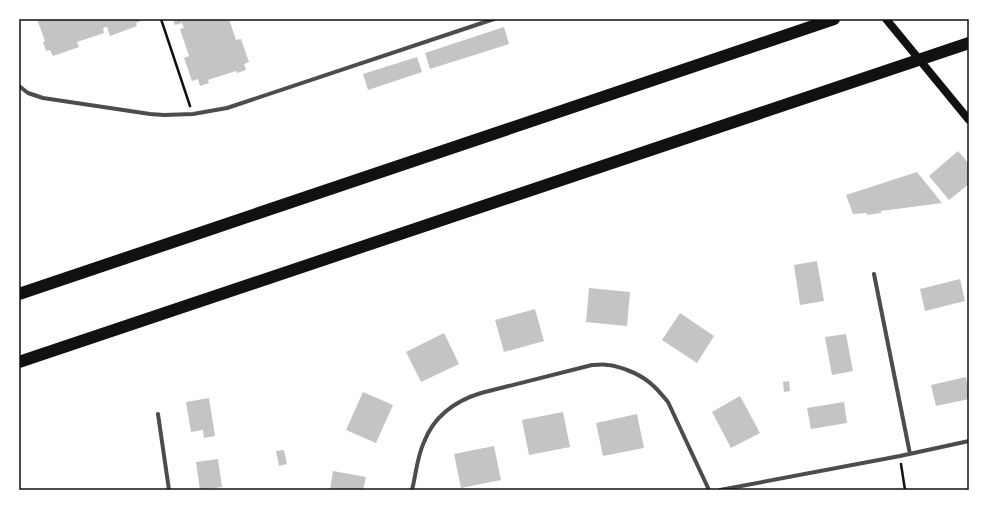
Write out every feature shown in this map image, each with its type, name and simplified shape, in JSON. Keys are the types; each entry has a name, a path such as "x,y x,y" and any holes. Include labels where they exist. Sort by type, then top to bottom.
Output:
{"highway":[{"path":"19,294 834,19"},
{"path":"19,362 969,43"}],"main road":[{"path":"886,19 969,120"}],"street":[{"path":"19,86 28,93 43,98 150,114 193,114 227,108 494,19"},
{"path":"874,274 910,454"},
{"path":"412,490 424,442 430,430 446,410 468,397 592,365 615,366 638,374 658,390 668,402 709,490"},
{"path":"158,414 169,490"},
{"path":"720,490 900,456 969,441"}],"path":[{"path":"161,19 193,114"},
{"path":"900,456 905,490"}],"building":[{"path":"37,19 140,19 141,21 136,23 137,26 110,36 107,27 103,28 104,33 77,42 79,47 53,56 50,50 46,51 43,42 45,41"},
{"path":"173,19 229,19 236,40 241,39 249,62 244,64 246,70 237,73 236,71 208,80 209,83 200,86 198,79 192,81 184,58 189,56 180,29 184,28 182,23 175,25"},
{"path":"504,27 509,44 430,69 425,53"},
{"path":"417,57 422,72 368,90 363,74"},
{"path":"958,151 969,164 969,184 949,200 929,176"},
{"path":"917,172 942,203 881,211 881,213 867,215 867,213 853,214 846,195"},
{"path":"817,261 824,301 800,305 794,265"},
{"path":"960,279 965,301 925,311 920,289"},
{"path":"589,288 630,292 627,326 586,322"},
{"path":"535,309 544,341 504,352 495,320"},
{"path":"680,313 714,336 697,363 662,340"},
{"path":"444,333 459,364 421,382 406,352"},
{"path":"846,334 853,371 832,375 825,337"},
{"path":"966,377 969,399 936,406 931,385"},
{"path":"789,381 790,391 784,392 783,382"},
{"path":"363,392 393,405 376,443 346,430"},
{"path":"740,396 760,433 731,448 712,412"},
{"path":"209,398 215,436 204,438 203,430 191,432 186,402"},
{"path":"844,402 847,423 811,429 807,408"},
{"path":"563,412 570,447 529,455 522,420"},
{"path":"637,414 644,448 603,456 596,423"},
{"path":"494,446 501,480 461,488 454,454"},
{"path":"284,450 287,464 279,466 276,451"},
{"path":"218,459 222,487 200,490 196,462"},
{"path":"333,471 366,477 363,490 330,490"}]}
